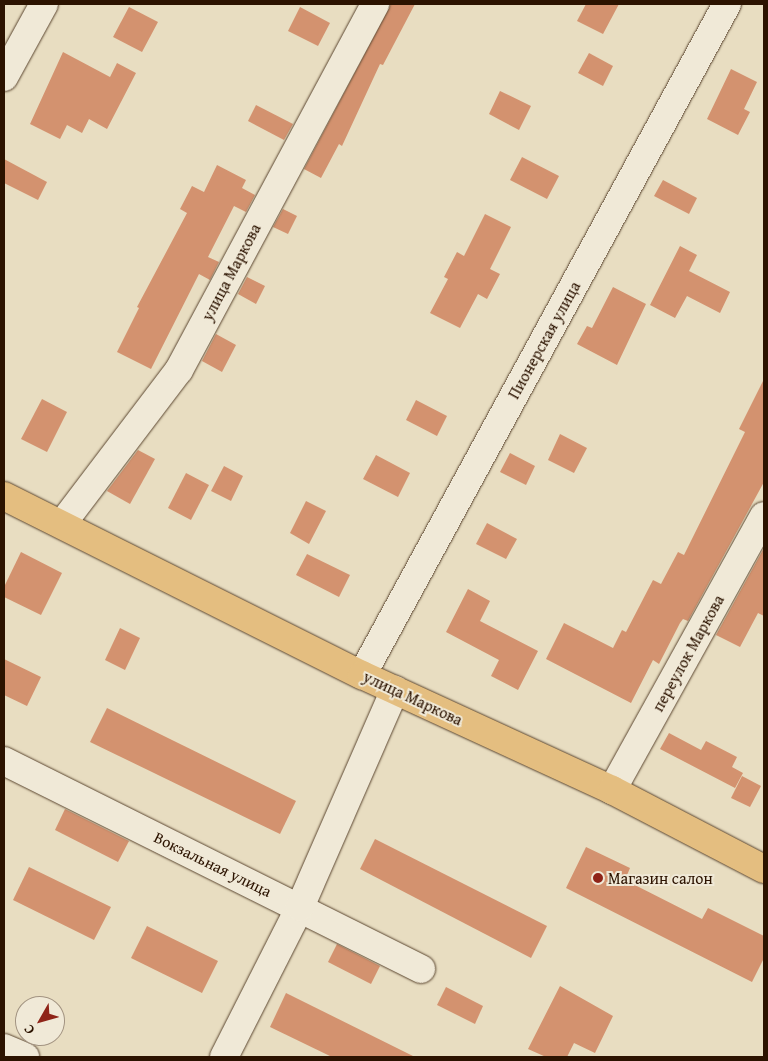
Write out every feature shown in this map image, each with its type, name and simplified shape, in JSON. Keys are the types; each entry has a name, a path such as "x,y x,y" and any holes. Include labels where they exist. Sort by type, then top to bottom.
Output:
{"main road":[{"name":"улица Маркова","path":"4,496 362,675 612,790 764,870"}],"street":[{"path":"4,77 44,4"},
{"name":"улица Маркова","path":"62,524 178,370 375,4"},
{"name":"Пионерская улица","path":"362,675 727,4"},
{"name":"переулок Маркова","path":"612,790 764,516"},
{"path":"224,1057 300,907 395,690"},
{"name":"Вокзальная улица","path":"4,761 300,907 420,969"},
{"path":"4,1048 25,1057"}],"building":[{"path":"391,4 415,4 383,65 380,64 342,146 339,144 321,178 304,169"},
{"path":"586,4 619,4 603,34 577,21"},
{"path":"129,7 158,22 142,52 113,37"},
{"path":"300,7 330,23 318,46 288,31"},
{"path":"63,52 110,77 117,63 136,73 107,129 89,119 82,133 67,125 60,139 30,124"},
{"path":"589,53 613,66 603,86 578,73"},
{"path":"731,69 757,82 744,109 750,112 738,135 707,119"},
{"path":"500,91 531,106 519,130 489,114"},
{"path":"256,105 293,124 284,140 248,121"},
{"path":"522,157 559,176 547,199 510,180"},
{"path":"4,159 47,182 38,200 4,183"},
{"path":"217,165 246,180 242,188 255,195 246,212 234,206 208,257 219,262 210,280 199,274 151,369 117,352 139,308 137,307 187,213 180,209 192,186 204,192"},
{"path":"663,180 697,198 689,214 654,196"},
{"path":"283,209 297,216 288,234 273,227"},
{"path":"485,214 511,227 490,269 500,274 487,299 478,294 460,328 430,313 448,279 444,277 457,252 464,256"},
{"path":"680,246 697,255 689,271 730,292 720,313 687,296 675,318 650,305"},
{"path":"247,277 265,286 256,304 238,294"},
{"path":"613,287 646,304 617,365 577,344 587,326 592,328"},
{"path":"216,334 236,345 222,372 202,361"},
{"path":"764,379 764,482 688,621 683,619 680,623 659,664 653,660 631,703 546,659 564,623 613,648 622,630 626,632 653,580 661,584 678,552 684,555 745,432 739,429"},
{"path":"42,399 67,412 47,452 21,439"},
{"path":"416,400 447,416 437,436 406,420"},
{"path":"560,434 587,448 574,473 548,460"},
{"path":"138,450 155,459 130,504 107,491"},
{"path":"510,453 535,466 526,485 500,472"},
{"path":"376,455 410,473 398,497 363,479"},
{"path":"224,466 243,476 231,501 211,491"},
{"path":"186,473 209,485 191,520 168,508"},
{"path":"306,501 326,511 309,544 290,533"},
{"path":"487,523 517,539 506,559 476,544"},
{"path":"764,548 764,616 758,613 740,647 716,635"},
{"path":"21,552 62,573 41,615 4,597 4,587"},
{"path":"307,554 350,575 339,597 296,575"},
{"path":"468,589 490,601 480,621 538,651 518,690 491,676 499,660 446,632"},
{"path":"120,628 140,638 125,670 105,660"},
{"path":"4,659 41,677 27,706 4,695"},
{"path":"107,708 296,801 280,834 90,742"},
{"path":"669,733 701,750 706,741 737,757 732,767 743,773 735,788 660,749"},
{"path":"742,776 761,786 750,807 731,798"},
{"path":"65,809 129,841 118,862 55,830"},
{"path":"375,839 547,926 531,958 360,869"},
{"path":"586,847 630,868 625,880 702,919 708,908 764,936 764,958 752,982 566,888"},
{"path":"29,867 111,907 94,940 13,900"},
{"path":"147,926 218,961 202,993 131,958"},
{"path":"337,944 380,966 371,984 328,962"},
{"path":"560,986 613,1016 595,1053 574,1043 567,1057 546,1057 528,1049"},
{"path":"446,987 483,1006 475,1024 437,1005"},
{"path":"286,993 415,1057 332,1057 270,1027"}],"place":[{"name":"Магазин салон","path":"598,878"}]}
